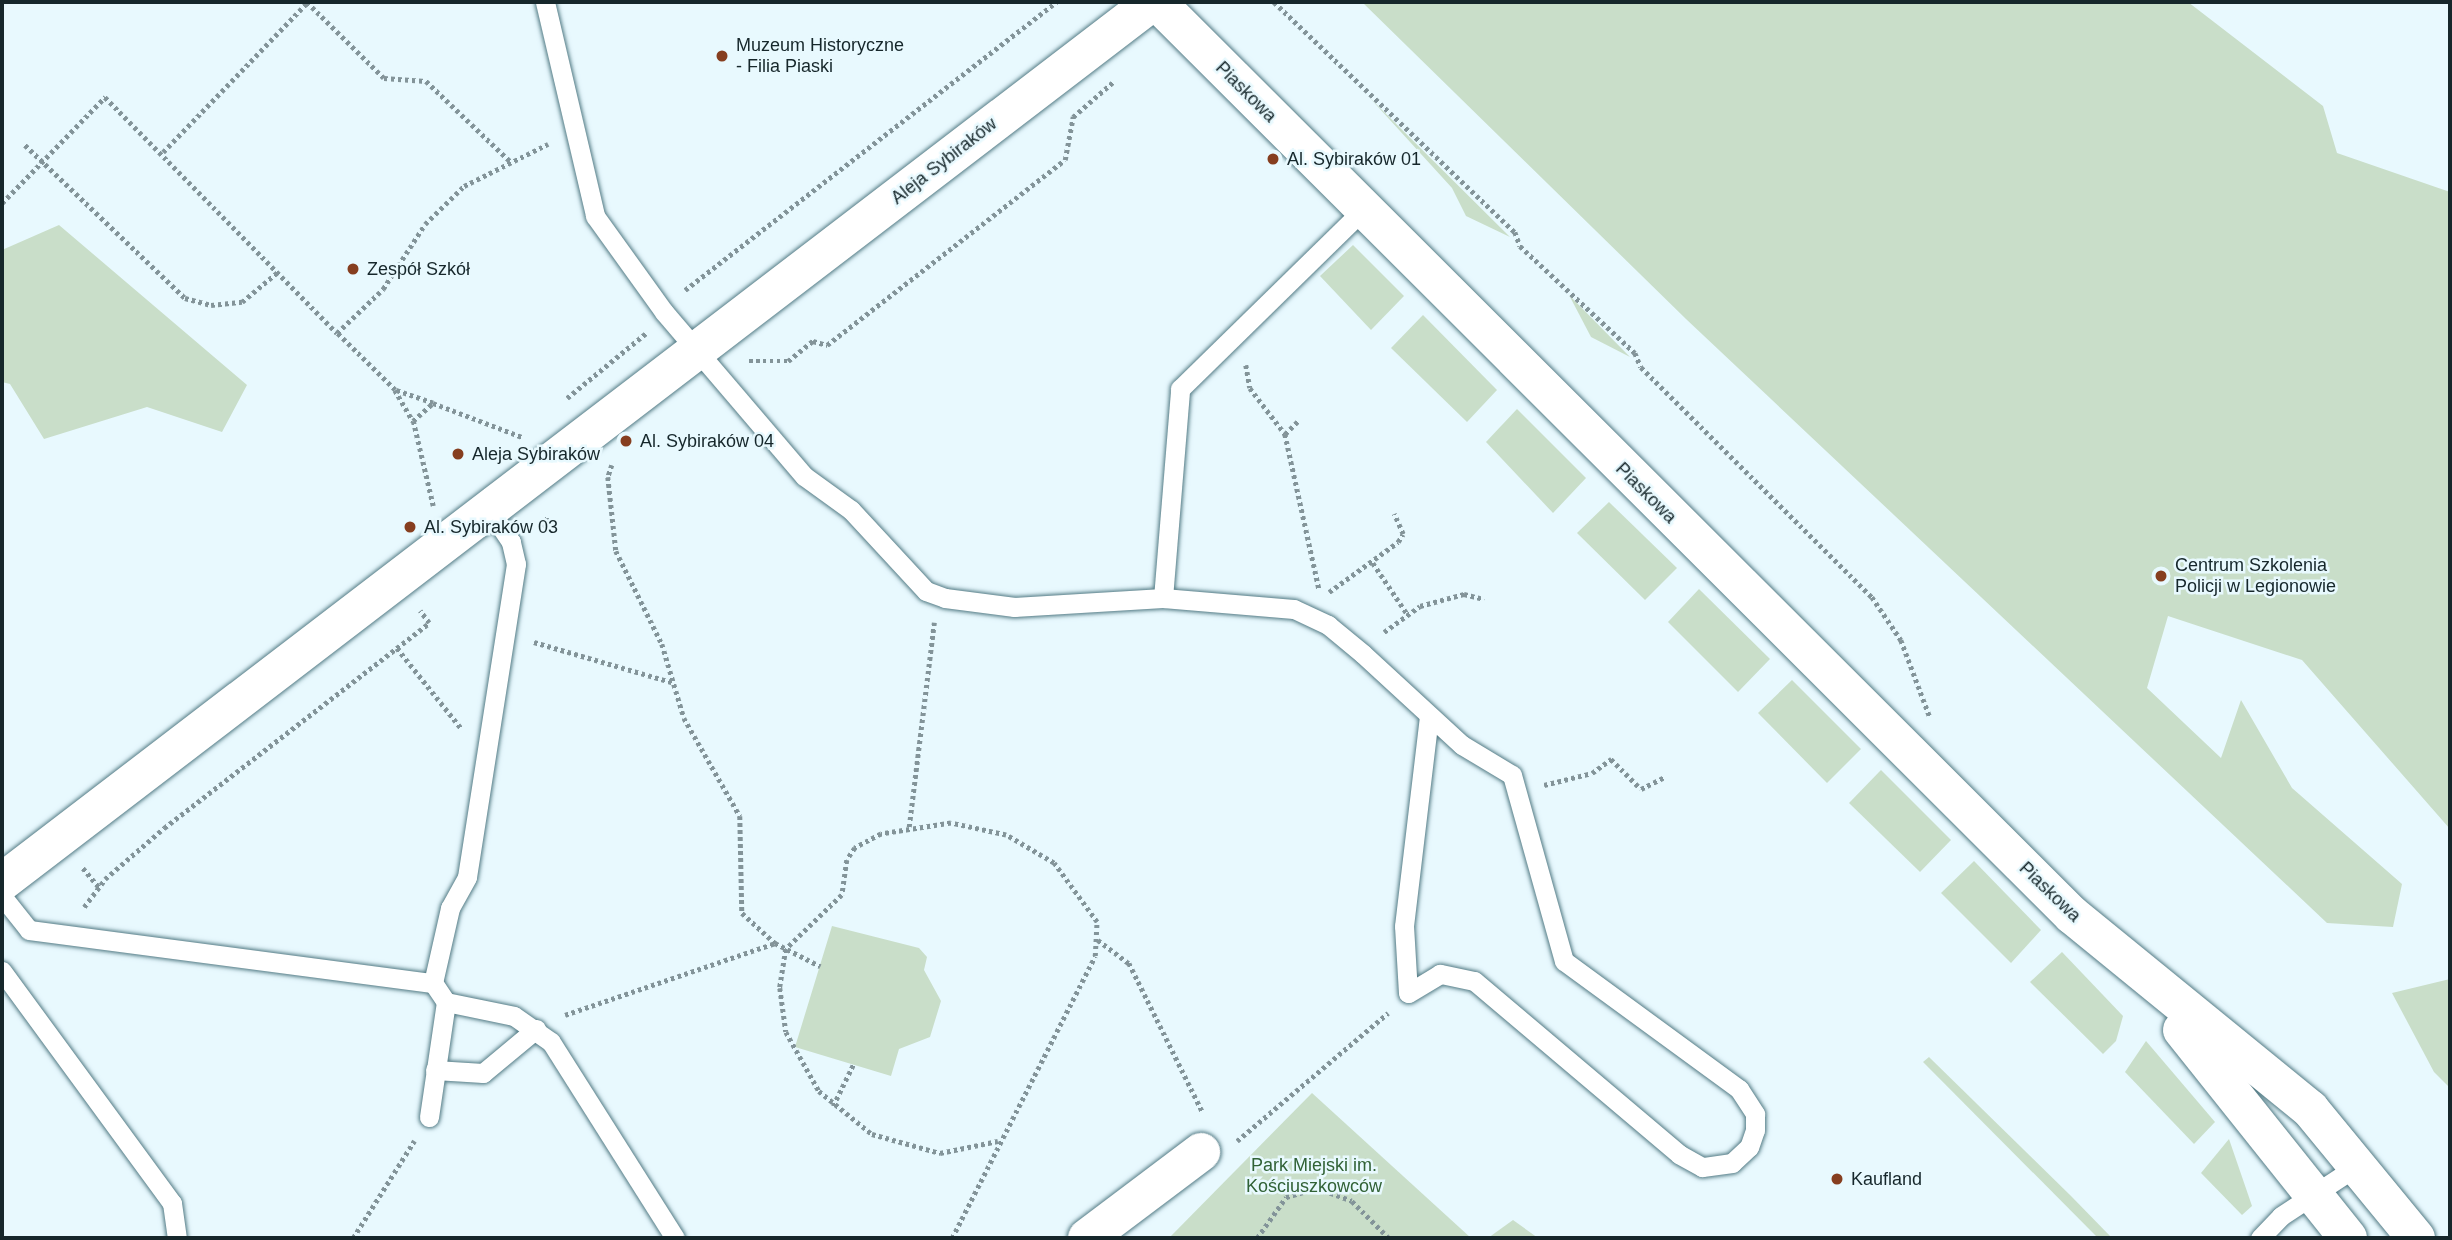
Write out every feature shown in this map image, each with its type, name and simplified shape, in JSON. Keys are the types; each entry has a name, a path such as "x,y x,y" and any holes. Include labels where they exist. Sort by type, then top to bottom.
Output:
{"street":[{"name":"Piaskowa","path":"1154,2 2143,978 2310,1109 2416,1238"},
{"name":"Aleja Sybiraków","path":"2,883 491,512 709,365 1154,2"},
{"name":"Piaskowa","path":"2143,978 2348,1238"},
{"path":"1087,1238 1212,1151"}],"lane":[{"path":"545,2 595,216 709,365 804,476 852,510 894,562 939,595 1014,607 1163,598 1308,614 1429,716 1462,745 1506,769 1520,792 1563,961 1739,1089 1755,1115 1749,1147 1721,1168 1695,1163 1460,974 1440,974 1408,993 1404,926 1429,716"},
{"path":"1163,598 1180,389 1363,210"},
{"path":"429,1117 446,1002 433,983 450,908 467,877 503,633 516,564 511,542 491,512"},
{"path":"2,896 29,930 433,983"},
{"path":"2,971 172,1203 177,1238"},
{"path":"446,1002 514,1016 536,1029 577,1078 592,1114 675,1238"},
{"path":"435,1070 483,1073 536,1029"},
{"path":"2260,1238 2357,1166"}],"path":[{"path":"163,152 307,2 384,78 426,81 511,162"},
{"path":"676,297 1056,2"},
{"path":"1274,2 1357,84 1376,95 1515,232 1520,246 1559,285 1626,344 1641,367 1884,612 1901,640 1935,729"},
{"path":"709,365 741,360 788,361 813,341 827,345 1065,160 1073,117 1110,89 1118,71"},
{"path":"2,203 105,97 163,152 395,390 413,421 434,511"},
{"path":"337,333 383,289 425,224 464,186 573,131"},
{"path":"25,145 185,298 211,305 242,302 279,271"},
{"path":"1240,329 1250,388 1285,434 1320,584 1317,599 1373,563 1403,534 1394,514"},
{"path":"395,390 533,443"},
{"path":"413,421 433,403"},
{"path":"1285,434 1299,420"},
{"path":"607,459 617,451 608,477 616,551 674,682 684,718 740,816 742,913 775,943 820,967"},
{"path":"516,564 534,552 551,508"},
{"path":"1373,563 1408,615 1464,594 1484,599"},
{"path":"909,827 939,595"},
{"path":"62,935 104,879 429,623 417,600"},
{"path":"503,633 674,682"},
{"path":"397,648 457,726 486,747"},
{"path":"1520,792 1591,773 1611,759 1642,789 1665,777"},
{"path":"952,1238 1098,940 1097,922 1077,887 1029,845 981,826 909,827 855,848 842,895 786,949 780,988 786,1032 806,1074 833,1106 872,1134 918,1150 956,1152 998,1141"},
{"path":"1098,940 1129,963 1212,1151 1408,993"},
{"path":"536,1029 775,943"},
{"path":"833,1106 853,1065"},
{"path":"353,1238 429,1117"},
{"path":"1257,1238 1286,1197 1317,1188 1352,1201 1389,1238"}],"green space":[{"name":"Centrum Szkolenia Policji w Legionowie","path":"1362,2 2188,2 2323,106 2337,153 2450,192 2450,829 2302,660 2168,616 2147,688 2221,758 2241,700 2292,788 2402,884 2393,927 2327,923 1686,319"},
{"path":"1369,97 1510,237 1466,216 1452,188"},
{"path":"59,225 247,385 222,432 147,407 44,439 10,384 2,382 2,250"},
{"path":"1353,245 1404,296 1371,330 1320,276"},
{"path":"1569,295 1630,357 1591,337"},
{"path":"1423,315 1497,390 1467,422 1391,348"},
{"path":"1517,409 1586,478 1553,513 1486,442"},
{"path":"1609,502 1677,568 1645,600 1577,533"},
{"path":"1699,589 1770,659 1738,692 1668,622"},
{"path":"1792,680 1861,749 1827,783 1758,713"},
{"path":"1881,770 1951,840 1920,872 1849,803"},
{"path":"1974,861 2041,930 2011,963 1941,893"},
{"path":"832,926 919,948 927,957 924,970 941,1001 930,1037 899,1049 891,1076 795,1047"},
{"path":"2062,952 2123,1016 2116,1041 2103,1054 2030,982"},
{"path":"2450,979 2450,1088 2434,1072 2392,993"},
{"path":"2146,1041 2215,1122 2194,1144 2125,1072"},
{"path":"1929,1057 2112,1238 2098,1238 1923,1062"},
{"name":"Park Miejski im. Kościuszkowców","path":"1312,1093 1471,1238 1169,1238"},
{"path":"2229,1139 2252,1206 2242,1215 2201,1173"},
{"path":"1513,1220 1538,1238 1488,1238"}],"place":[{"name":"Muzeum Historyczne - Filia Piaski","path":"722,56"},
{"name":"Al. Sybiraków 01","path":"1273,159"},
{"name":"Zespół Szkół","path":"353,269"},
{"name":"Al. Sybiraków 04","path":"626,441"},
{"name":"Aleja Sybiraków","path":"458,454"},
{"name":"Al. Sybiraków 03","path":"410,527"},
{"name":"Centrum Szkolenia Policji w Legionowie","path":"2161,576"},
{"name":"Kaufland","path":"1837,1179"}]}
